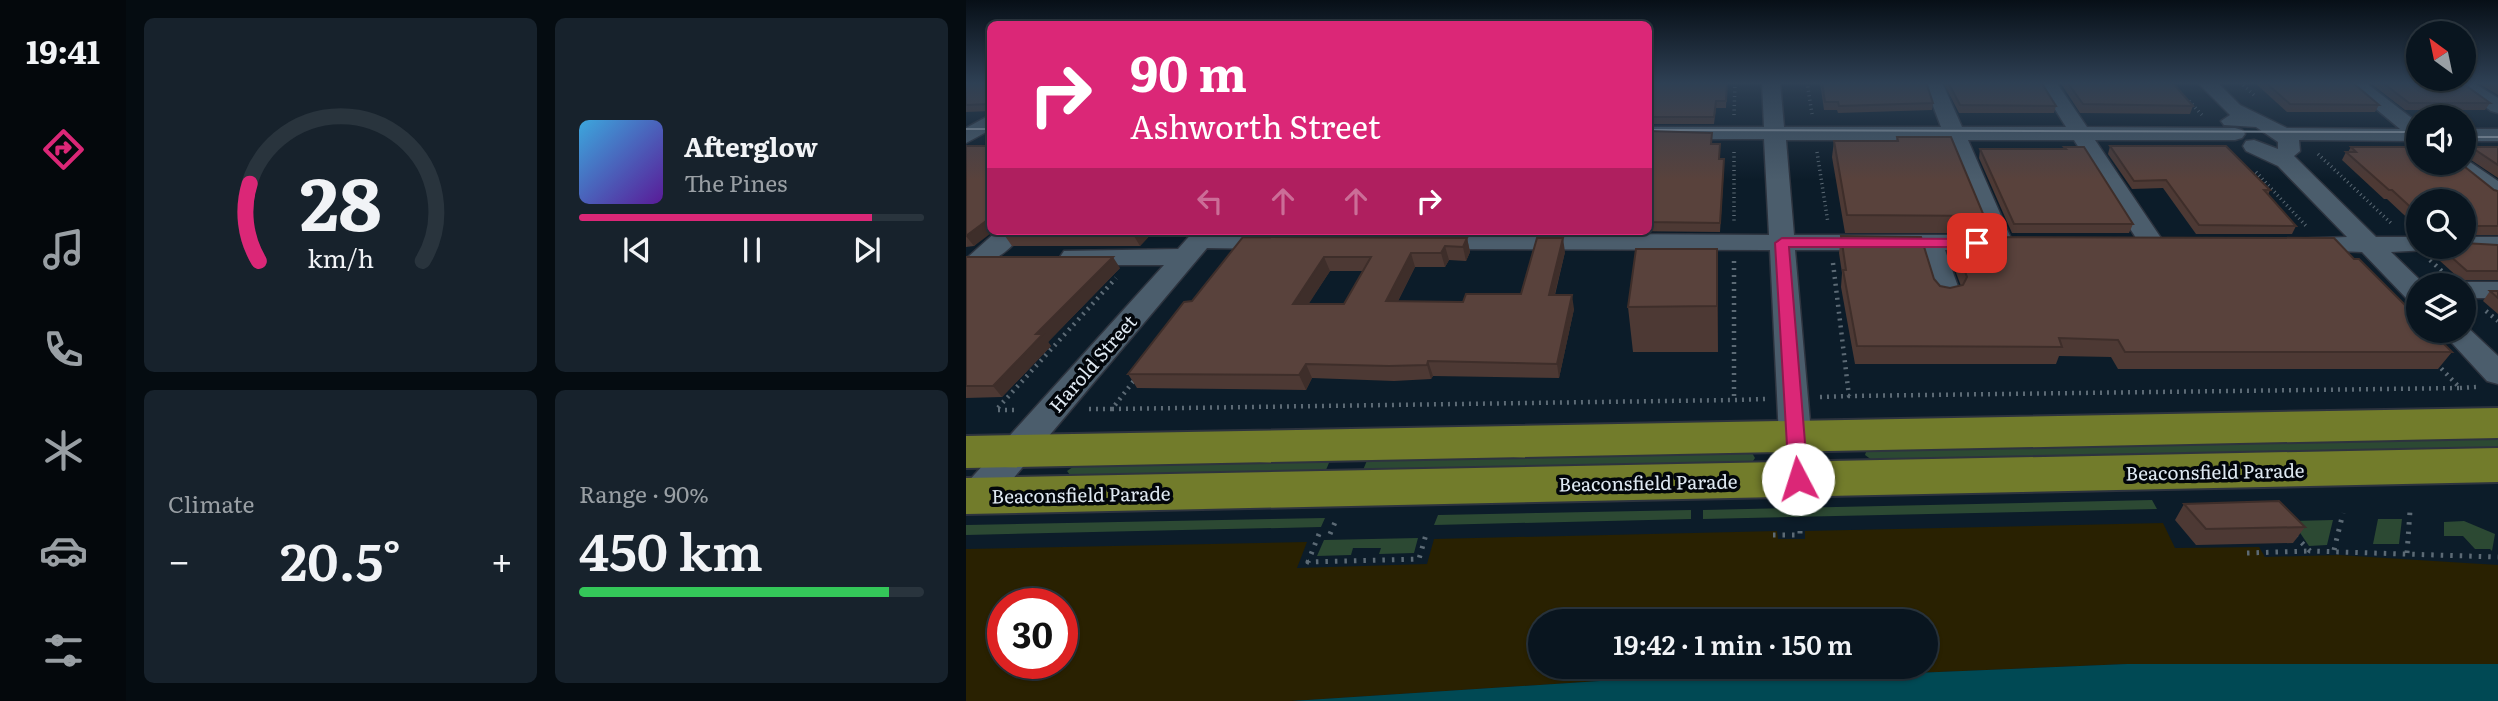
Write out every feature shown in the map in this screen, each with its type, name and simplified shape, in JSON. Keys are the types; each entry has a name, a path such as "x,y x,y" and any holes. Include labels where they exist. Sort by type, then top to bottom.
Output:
{"main road":[{"name":"Beaconsfield Parade","path":"966,452 2498,423"},
{"name":"Beaconsfield Parade","path":"972,496 1796,438 2498,465"}],"street":[{"path":"1773,115 1796,438"},
{"path":"1947,115 2000,243"},
{"path":"2068,115 2152,244"},
{"path":"2229,115 2254,146 2283,139 2406,134"},
{"path":"2395,115 2406,124"},
{"path":"1652,133 2081,134 2233,121 2283,139 2370,245 2406,280"},
{"path":"2476,135 2498,135"},
{"path":"2475,175 2498,192"},
{"path":"974,257 1006,235"},
{"path":"1372,241 1401,236 1586,236 1782,243 2028,243"},
{"path":"1051,257 1198,243 1308,241"},
{"name":"Harold Street","path":"972,496 1198,243"},
{"path":"1930,243 1947,295"},
{"path":"2124,244 2178,244"},
{"path":"2270,244 2406,245"},
{"path":"2476,245 2498,245"},
{"path":"974,257 1023,257"},
{"path":"2476,287 2498,290"},
{"path":"2467,343 2498,374"}],"path":[{"path":"2265,115 2283,139 2406,237"},
{"path":"2398,117 2406,117"},
{"path":"1734,152 1734,400"},
{"path":"1817,152 1849,396"},
{"path":"2430,259 2445,273"},
{"path":"1112,409 1734,400 1796,438 1849,396 2460,388 2432,359"},
{"path":"2407,554 2410,511"},
{"path":"2334,550 2343,513"},
{"path":"1773,535 1800,535 1800,524"},
{"path":"1319,534 1308,562 1419,559 1427,531"},
{"path":"2291,532 2310,551"},
{"path":"2247,554 2334,550 2498,557"}],"green space":[{"path":"2498,435 2498,447 1872,460 1865,455 1867,449"},
{"path":"1751,451 1755,458 1753,461 1740,463 1363,470 1368,458"},
{"path":"1331,458 1326,470 1070,475 1067,471 1080,462"},
{"path":"2152,500 2157,509 1703,519 1703,510"},
{"path":"1691,510 1691,519 1434,525 1438,515"},
{"path":"1325,518 1321,527 966,535 966,525"},
{"path":"2378,519 2402,519 2399,544 2373,544"},
{"path":"2333,520 2327,545 2309,546 2292,521"},
{"path":"2464,521 2495,534 2492,551 2475,549 2463,536 2444,536 2444,522"},
{"path":"1418,538 1414,553 1379,554 1381,548 1353,548 1351,555 1317,556 1324,540"}],"sand":[{"path":"2163,523 2175,548 2259,547 2265,557 2338,555 2498,565 2498,664 2127,664 1938,672 1938,609 1528,609 1528,679 1630,679 1292,701 966,701 966,549 1307,542 1297,568 1427,564 1434,539 1777,531 1778,539 1805,539 1805,531"}],"water":[{"path":"2127,664 2498,664 2498,701 1292,701 1630,679 1938,679 1938,672"}],"building":[{"path":"1652,115 1714,115 1714,117 1652,117"},
{"path":"1652,131 1712,133 1711,144 1720,144 1719,159 1724,159 1720,223 1652,222"},
{"path":"1897,137 1951,137 1984,216 1847,215 1834,141 1898,141"},
{"path":"966,146 987,146 987,220 966,236"},
{"path":"2110,146 2226,146 2270,190 2264,190 2296,226 2199,225 2166,180 2134,181"},
{"path":"2064,147 2084,147 2133,224 2014,224 1980,149 2066,149"},
{"path":"2351,147 2406,147 2406,175 2475,175 2498,191 2498,226 2476,226 2476,189 2406,189 2406,203 2346,152 2356,152"},
{"path":"2476,147 2498,147 2498,165 2476,150"},
{"path":"1006,235 1135,235 1134,236"},
{"path":"1841,236 1921,237 1934,279 1940,286 1950,288 1963,285 1967,277 1952,237 2334,238 2406,306 2406,343 2443,343 2452,352 2125,352 2118,340 2059,338 2062,347 1857,346 1843,270 1846,270"},
{"path":"1243,237 1467,238 1463,247 1445,246 1441,253 1411,253 1386,301 1463,302 1466,294 1521,294 1537,238 1563,238 1549,295 1572,295 1557,364 1428,361 1427,365 1389,366 1306,364 1299,375 1128,374 1184,302 1192,301","holes":["1324,257 1371,257 1344,304 1293,304"]},
{"path":"2476,244 2498,245 2498,271 2467,271 2454,259 2476,259"},
{"path":"1636,249 1717,249 1717,306 1628,307"},
{"path":"966,257 1113,257 1036,334 1043,334 993,386 966,386"},
{"path":"2279,501 2305,527 2206,529 2184,504"}],"tram line":[{"path":"966,129 987,129"},
{"path":"1652,130 2406,132"},
{"path":"2476,137 2498,137"}],"route":[{"path":"1798,479 1782,243 1977,243"}]}
